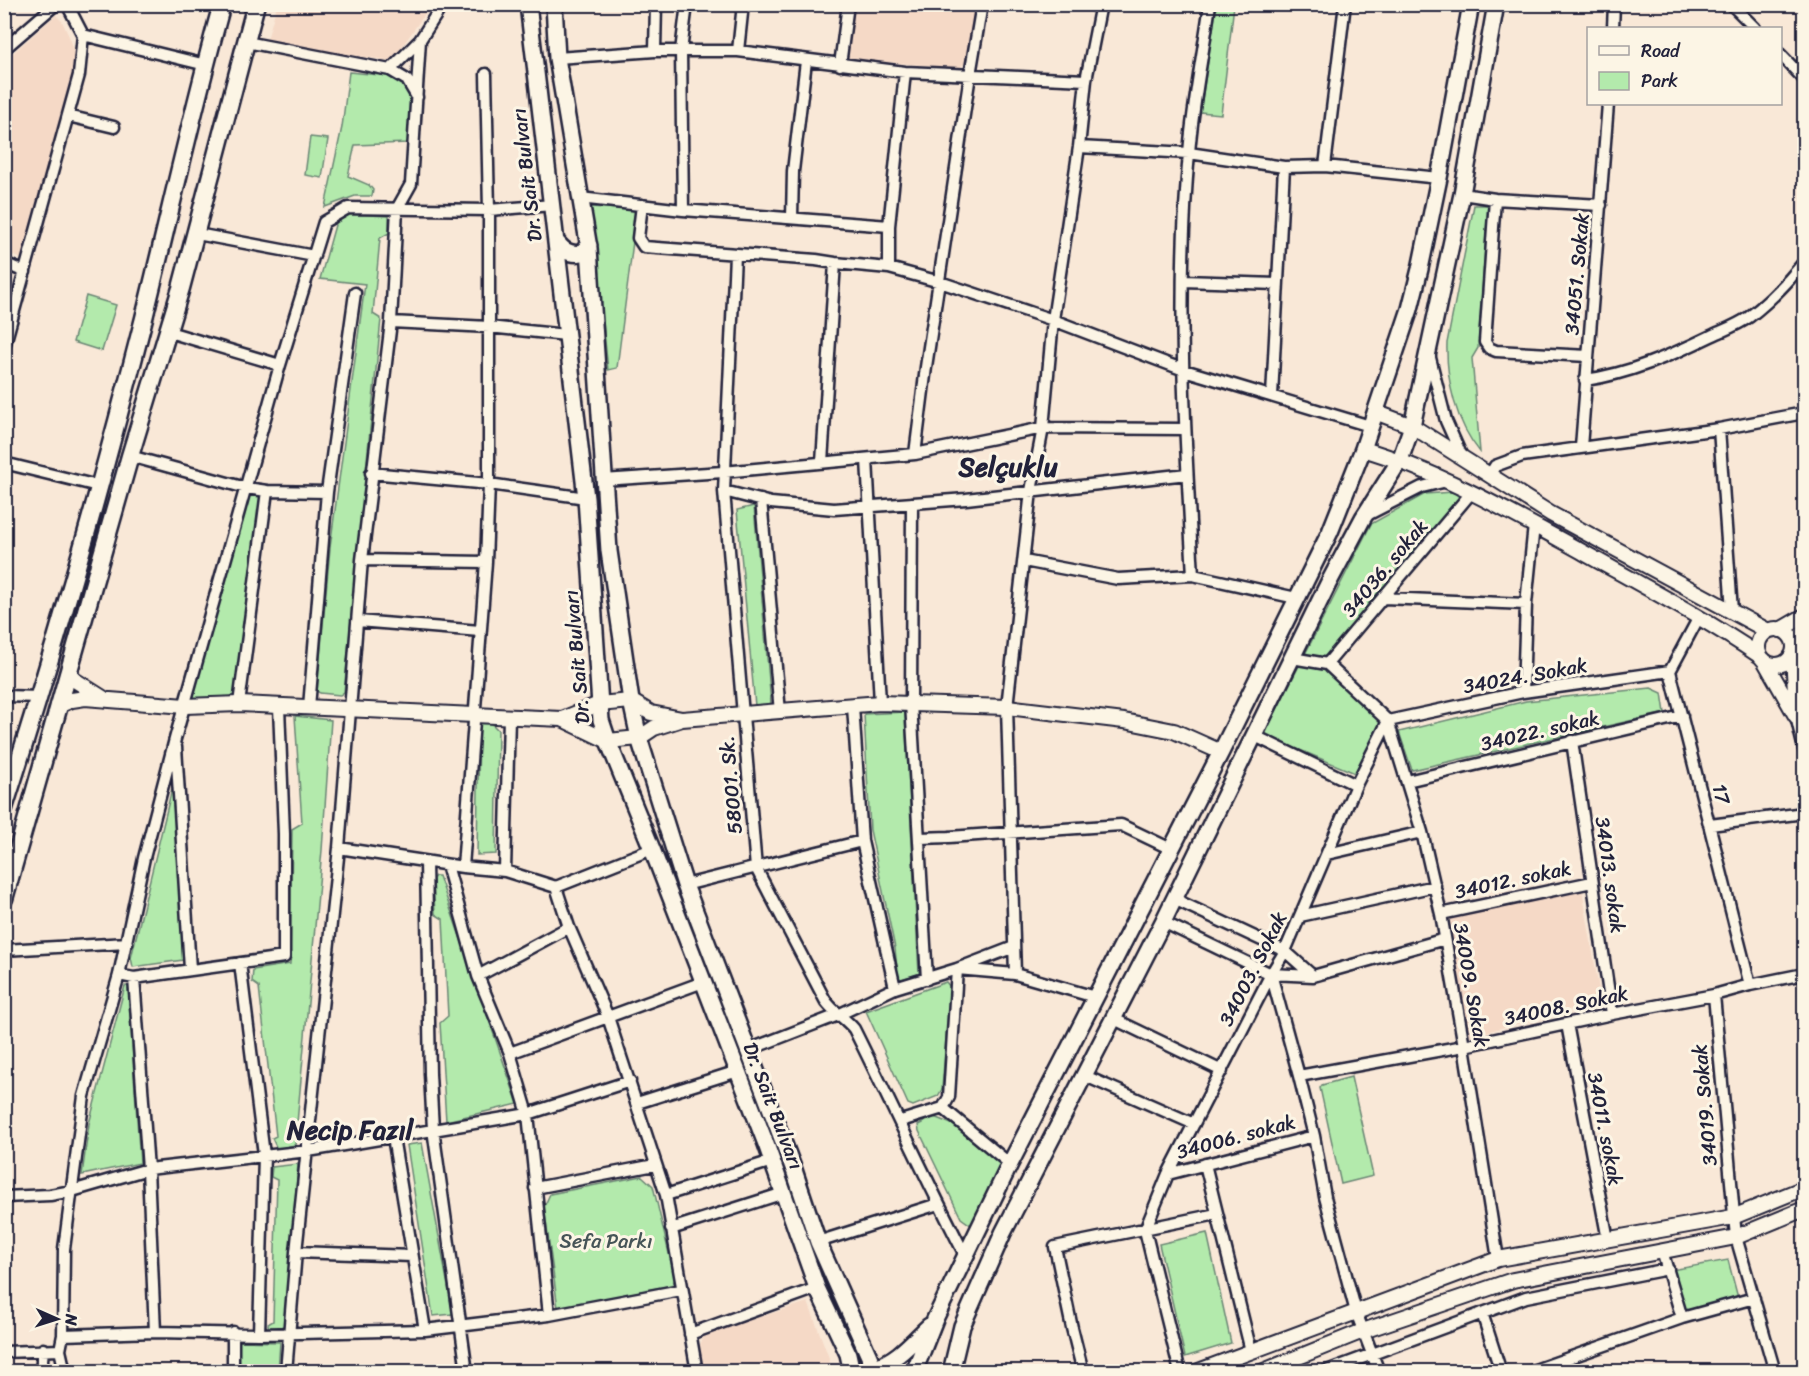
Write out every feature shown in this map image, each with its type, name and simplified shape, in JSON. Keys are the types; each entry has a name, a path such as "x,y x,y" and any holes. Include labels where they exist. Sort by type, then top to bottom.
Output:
{"main road":[{"path":"4,808 40,697 98,486 143,319 222,4"},
{"path":"4,899 130,456 197,234 256,4"},
{"name":"Dr. Sait Bulvarı","path":"528,4 586,498 601,720 738,1071 817,1288 848,1354 852,1371"},
{"name":"Dr. Sait Bulvarı","path":"554,4 557,58 589,245 609,551 631,701 639,738 685,885 794,1170 818,1242 875,1369"},
{"path":"914,1371 935,1319 1010,1164 1221,752 1330,532 1363,449 1410,309 1439,178 1471,4"},
{"path":"951,1371 962,1326 1003,1233 1163,922 1253,735 1363,518 1400,460 1412,426 1462,194 1496,4"},
{"path":"556,241 562,249 571,253 581,253 589,245"},
{"path":"875,1369 894,1358 935,1319"}],"street":[{"path":"4,49 56,4"},
{"path":"4,347 79,75 83,35 67,4"},
{"path":"390,70 420,39 443,4"},
{"path":"655,51 656,4"},
{"path":"683,210 681,51 687,4"},
{"path":"738,51 743,4"},
{"path":"840,65 848,4"},
{"path":"915,454 982,4"},
{"path":"1015,974 1007,707 1031,491 1043,428 1053,320 1079,147 1086,80 1101,4"},
{"path":"1193,575 1185,429 1183,281 1189,153 1210,4"},
{"path":"1325,166 1345,4"},
{"path":"1613,27 1614,4"},
{"path":"1731,4 1754,27"},
{"path":"83,35 206,65"},
{"path":"286,1371 296,1252 339,848 362,560 391,322 397,208 411,184 420,39"},
{"path":"246,42 390,70 407,80 417,97"},
{"path":"557,58 655,51 738,51 905,72 1086,80"},
{"path":"1782,56 1803,77"},
{"path":"1803,77 1804,60"},
{"path":"792,218 793,171 806,61"},
{"path":"889,268 889,226 905,72"},
{"path":"463,867 486,562 489,484 489,210 486,74"},
{"name":"34051. Sokak","path":"1581,447 1608,105"},
{"path":"68,116 114,127"},
{"path":"1079,147 1189,153 1284,167 1325,166 1439,178"},
{"path":"1272,396 1284,167"},
{"path":"1462,194 1495,200 1601,205"},
{"path":"580,198 683,210 889,226"},
{"path":"1495,200 1485,342 1489,348 1496,351 1588,356"},
{"path":"65,1371 60,1350 63,1335 64,1249 84,1096 119,975 144,858 185,706 280,365 324,222 348,208 489,210 553,205"},
{"path":"642,205 638,238 644,247 889,268 940,282 1053,320 1184,370 1272,396 1412,426 1551,514 1732,611 1790,636 1793,650 1796,716 1804,748"},
{"path":"197,234 314,256"},
{"name":"58001. Sk.","path":"735,255 723,472 756,868 825,1000 830,1008 848,1021 854,1029 966,1257"},
{"path":"1585,380 1608,377 1642,365 1686,348 1746,319 1765,305 1804,262"},
{"path":"4,263 25,272"},
{"path":"822,462 835,264"},
{"path":"1183,281 1277,284"},
{"path":"309,707 327,492 356,293"},
{"path":"391,322 489,327 566,335"},
{"path":"169,332 280,365"},
{"path":"1428,353 1446,421 1463,459"},
{"path":"1489,476 1495,466 1522,456 1719,429 1804,413"},
{"path":"603,480 723,472 915,454 1043,428 1185,429"},
{"path":"1719,429 1732,611"},
{"path":"1363,449 1400,460 1534,525 1699,617 1774,665 1790,658 1804,631"},
{"path":"130,456 246,488 267,491 327,492"},
{"path":"867,459 880,703"},
{"path":"4,463 98,486"},
{"path":"371,473 489,484 586,498"},
{"path":"724,491 761,500 834,509 1187,474"},
{"path":"1363,518 1422,488 1447,481"},
{"path":"239,704 267,491"},
{"name":"34036. sokak","path":"1327,664 1470,493"},
{"path":"761,500 780,712"},
{"path":"912,503 910,704 927,979"},
{"path":"1523,692 1526,604 1534,525"},
{"path":"362,560 486,562"},
{"path":"1024,561 1118,579 1193,575 1296,598"},
{"path":"1384,598 1526,604"},
{"path":"1796,716 1762,658 1758,644 1760,639 1774,630 1804,616"},
{"path":"1670,671 1699,617"},
{"path":"358,621 480,631"},
{"path":"1292,658 1327,664 1388,721"},
{"path":"69,669 73,678 105,699"},
{"name":"34024. Sokak","path":"1388,721 1523,692 1670,671"},
{"name":"17","path":"1670,671 1750,985"},
{"path":"4,696 40,697"},
{"path":"58,706 72,699 105,699 185,706 239,704 562,719 608,741 639,738 654,728 682,719 743,716 880,703 1007,707 1124,721 1174,731 1221,752"},
{"path":"562,719 599,704 631,701 651,712 682,719"},
{"path":"853,706 862,841 895,988"},
{"path":"119,975 134,978 281,959 285,954 279,707"},
{"name":"34022. sokak","path":"1407,781 1682,716"},
{"path":"505,871 509,717"},
{"name":"34009. Sokak","path":"1388,721 1422,832 1441,914 1498,1259"},
{"name":"34003. Sokak","path":"1145,1230 1168,1174 1285,951 1356,785 1388,721"},
{"path":"1253,735 1356,785"},
{"path":"176,739 190,969"},
{"name":"34013. sokak","path":"1572,741 1612,1014"},
{"path":"1710,825 1804,813"},
{"path":"920,838 1121,825 1171,849"},
{"path":"1328,854 1422,832"},
{"path":"685,885 862,841"},
{"path":"339,848 447,865 505,871 556,887 652,849"},
{"path":"426,861 433,1130 467,1371"},
{"path":"447,865 478,976 510,1053 528,1114 549,1315"},
{"name":"34012. sokak","path":"1441,914 1592,882"},
{"path":"1300,916 1435,886"},
{"path":"556,887 569,927 608,1017 666,1195 697,1371"},
{"path":"1174,899 1285,951 1313,976"},
{"path":"1163,922 1271,974 1313,976 1445,939"},
{"path":"478,976 569,927"},
{"path":"4,951 127,943"},
{"path":"748,1050 838,1015 895,988 957,969 1014,947"},
{"path":"240,963 264,1155 259,1334"},
{"path":"957,969 1015,974 1095,997"},
{"path":"901,1122 943,1108 949,1097 957,969"},
{"path":"1271,974 1314,1136 1325,1197 1356,1312 1378,1371"},
{"name":"34008. Sokak","path":"1299,1076 1464,1046 1714,995 1804,974"},
{"path":"134,978 148,1169 155,1332"},
{"path":"510,1053 703,982"},
{"name":"34019. Sokak","path":"1714,995 1736,1237 1775,1371"},
{"path":"1112,1018 1222,1071"},
{"name":"34011. sokak","path":"1567,1024 1608,1240"},
{"path":"637,1103 738,1071"},
{"path":"1083,1075 1194,1124"},
{"path":"4,1197 50,1195 148,1169 308,1151 528,1114 630,1081"},
{"path":"943,1108 1010,1164"},
{"name":"34006. sokak","path":"1168,1174 1314,1136"},
{"path":"393,1137 425,1330"},
{"path":"666,1195 772,1161"},
{"path":"1205,1164 1251,1351"},
{"path":"535,1188 655,1165"},
{"path":"1196,1371 1498,1259 1733,1215 1804,1188"},
{"path":"671,1229 784,1193"},
{"path":"818,1242 938,1204"},
{"path":"1261,1371 1363,1331 1513,1280 1736,1237 1804,1209"},
{"path":"1083,1371 1056,1247 1217,1214"},
{"path":"1145,1230 1180,1371"},
{"path":"1662,1251 1682,1318"},
{"path":"296,1252 412,1256"},
{"path":"1324,1371 1526,1297 1668,1269"},
{"path":"690,1334 817,1288"},
{"path":"63,1335 425,1330 549,1315 681,1290"},
{"path":"1529,1371 1682,1318 1754,1298"},
{"path":"1482,1313 1501,1371"},
{"path":"233,1332 233,1371"},
{"path":"41,1371 44,1349"},
{"path":"4,1352 60,1350"},
{"path":"1801,1371 1804,1368"}],"shaded area":[{"path":"277,5 431,5 392,61 266,43"},
{"path":"854,5 976,5 967,61 960,68 848,59"},
{"path":"56,15 62,21 71,41 75,58 73,77 22,259 5,252 4,61"},
{"path":"1582,889 1601,1001 1468,1037 1449,919"},
{"path":"808,1302 829,1358 828,1371 703,1371 699,1347 705,1334"}],"green space":[{"path":"1217,5 1234,5 1221,114 1200,112"},
{"path":"349,72 390,76 403,83 413,100 408,143 355,145 348,176 369,185 373,190 372,196 355,196 325,207 342,127"},
{"path":"310,137 328,139 322,178 305,175"},
{"path":"1474,205 1488,205 1478,348 1472,358 1480,452 1465,428 1454,401 1447,357 1447,343"},
{"path":"591,207 637,210 617,368 608,370"},
{"path":"349,214 389,216 389,233 380,238 373,314 381,319 344,692 340,695 317,691 330,548 365,284 320,279 335,225 340,218"},
{"path":"86,296 116,305 102,351 73,342"},
{"path":"246,488 267,491 239,704 185,706"},
{"path":"1454,492 1460,498 1384,598 1327,664 1388,721 1355,773 1264,735 1371,524 1425,494"},
{"path":"754,506 771,704 755,706 737,510"},
{"path":"1651,688 1662,693 1665,713 1412,770 1399,732 1526,701"},
{"path":"905,712 919,974 898,980 895,948 870,830 864,714"},
{"path":"295,716 331,720 322,850 295,1145 277,1149 272,1138 276,1136 259,987 252,982 253,970 290,964 292,829 302,823"},
{"path":"486,722 498,730 496,854 477,855 479,723"},
{"path":"175,776 183,960 133,967 131,958"},
{"path":"439,876 518,1104 446,1121 440,1023 448,1016 443,919 435,914 433,879"},
{"path":"946,982 950,987 942,1089 938,1096 913,1106 908,1104 866,1011"},
{"path":"125,986 128,986 140,1163 82,1175 89,1124"},
{"path":"1351,1077 1373,1176 1341,1184 1320,1088 1322,1085"},
{"path":"934,1117 954,1125 1004,1162 975,1228 961,1218 919,1131 918,1125"},
{"path":"422,1143 453,1314 433,1316 407,1145"},
{"path":"298,1164 285,1326 269,1329 268,1324 273,1321 277,1180 271,1177 272,1167"},
{"name":"Sefa Parkı","path":"642,1176 653,1186 675,1279 672,1285 558,1308 544,1207 550,1194"},
{"path":"1207,1233 1231,1343 1185,1357 1159,1244"},
{"path":"1728,1260 1738,1298 1683,1315 1671,1270"},
{"path":"239,1341 280,1342 278,1371 239,1371"}],"district":[{"name":"Selçuklu","path":"1008,467"},
{"name":"Necip Fazıl","path":"350,1130"}]}
